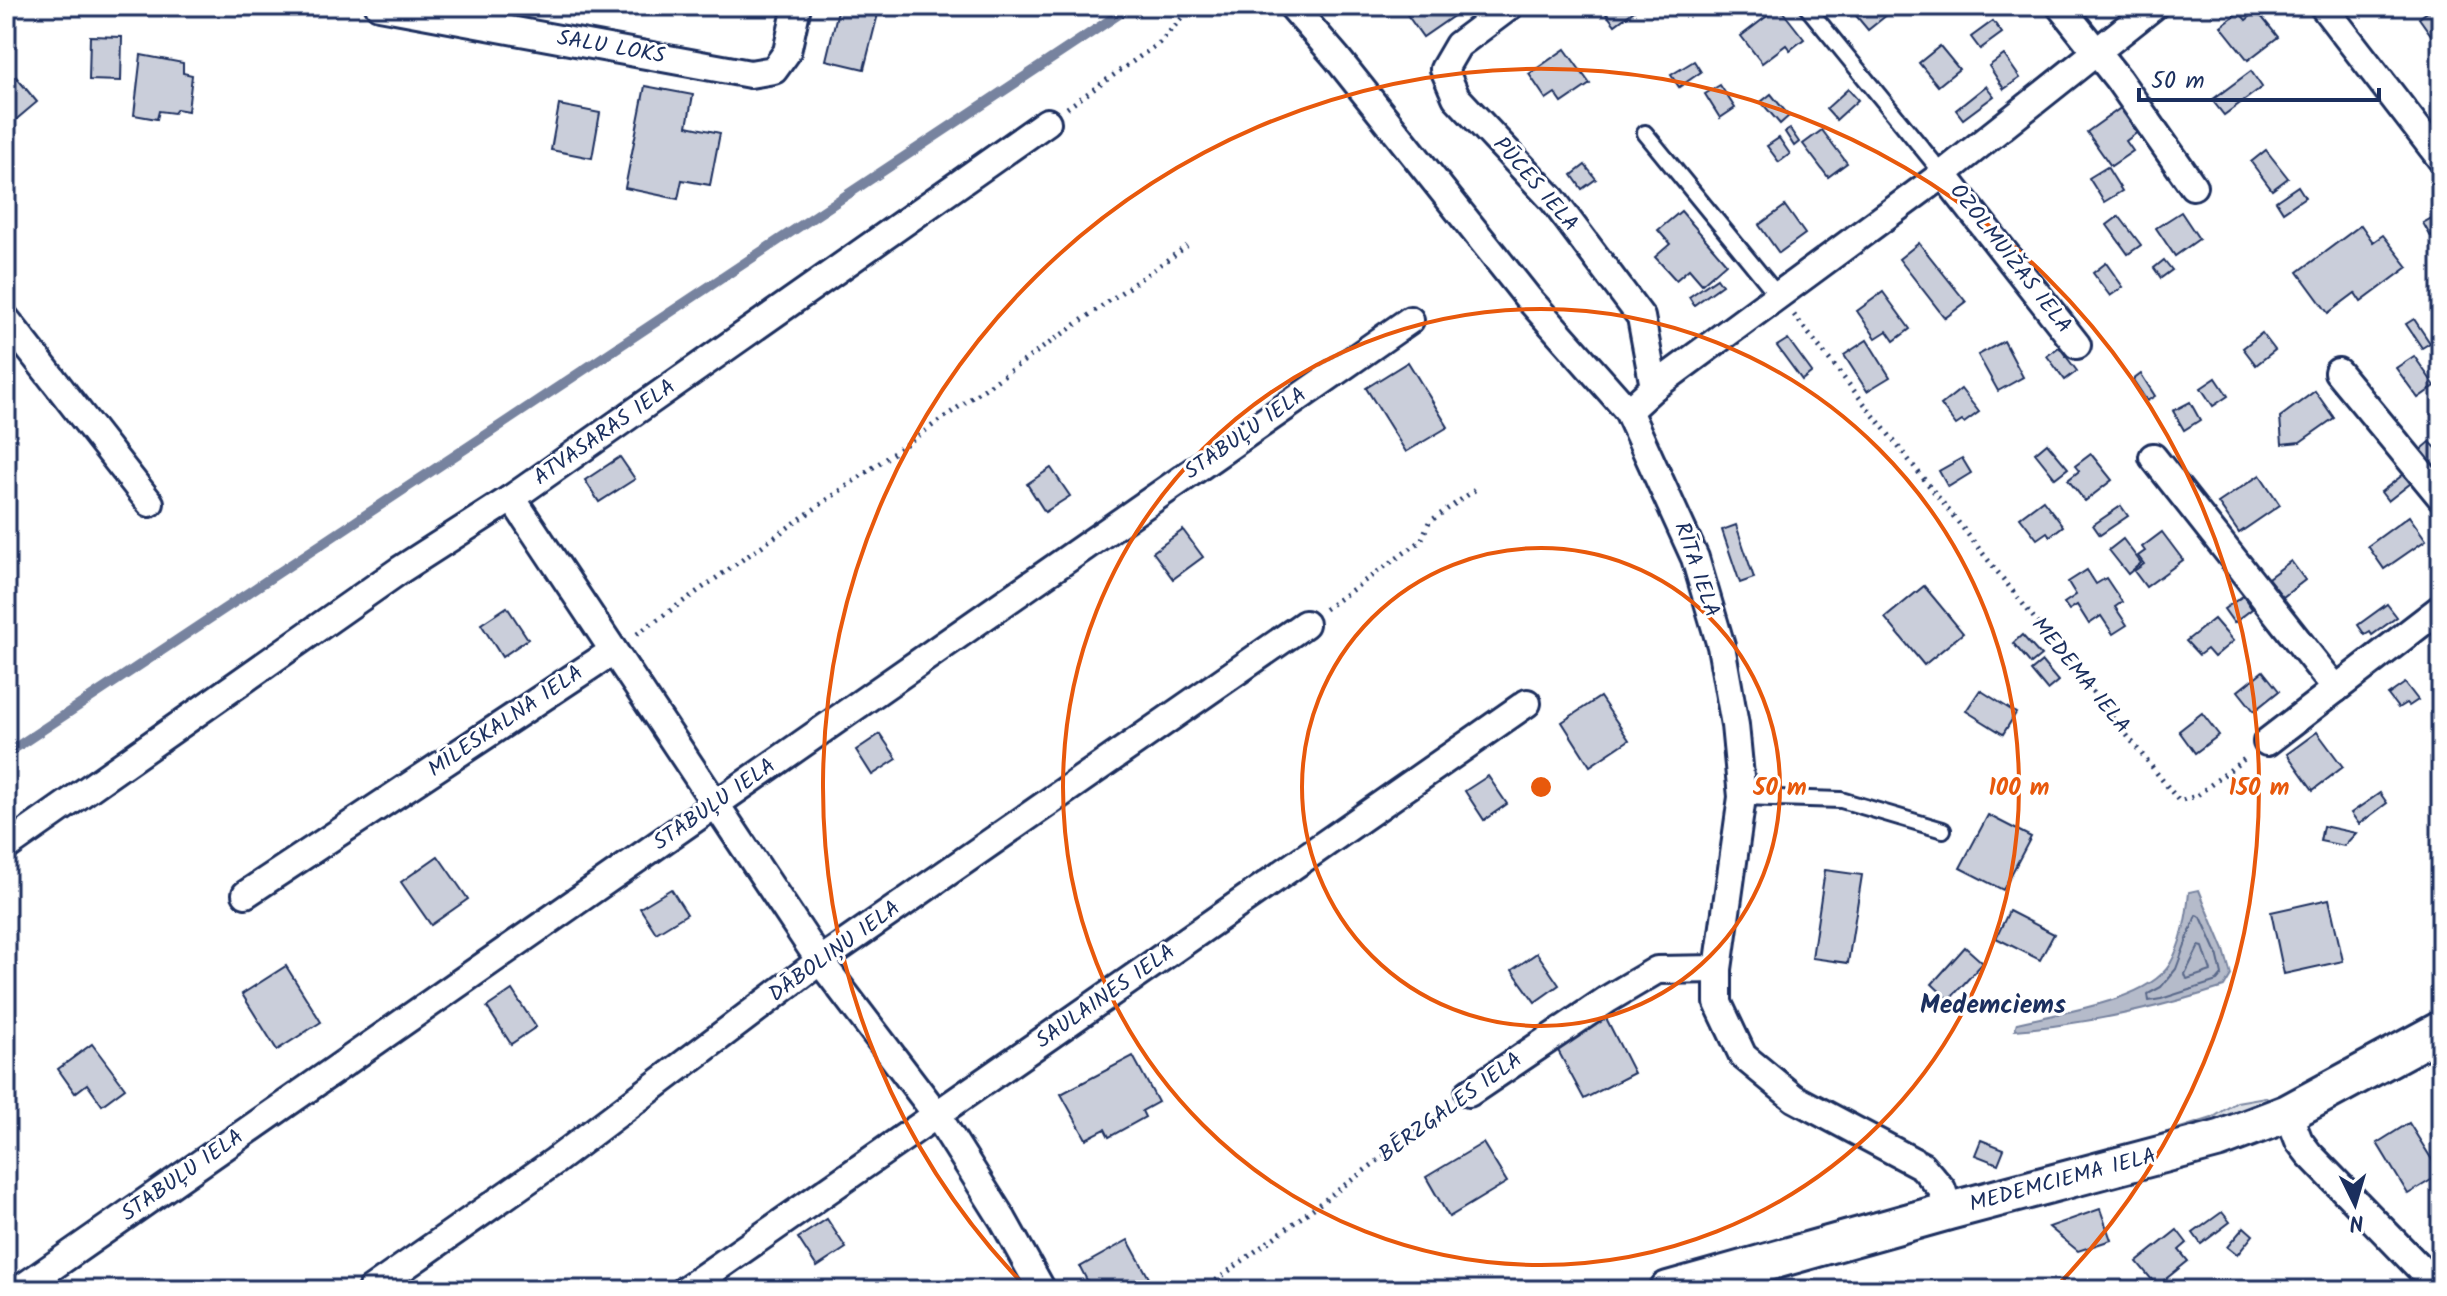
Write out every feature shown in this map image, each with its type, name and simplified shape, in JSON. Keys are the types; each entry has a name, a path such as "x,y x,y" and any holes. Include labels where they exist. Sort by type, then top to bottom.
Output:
{"street":[{"name":"SALU LOKS","path":"379,6 750,74 774,70 787,52 797,6"},
{"name":"RĪTA IELA","path":"1292,6 1528,298 1628,411 1700,573 1724,662 1735,725 1742,797 1718,969 1718,1003 1743,1056 1794,1098 1922,1166 1942,1189 1949,1211"},
{"name":"PŪCES IELA","path":"1510,6 1458,45 1444,69 1456,97 1553,200 1641,317 1654,387"},
{"path":"2060,6 2193,186"},
{"name":"OZOLMUIŽAS IELA","path":"1628,411 1654,387 1943,174 2154,6"},
{"path":"2323,6 2441,159"},
{"name":"ATVASARAS IELA","path":"6,847 400,570 512,498 1047,122"},
{"name":"OZOLMUIŽAS IELA","path":"1943,174 2077,345"},
{"path":"6,319 150,503"},
{"name":"STABUĻU IELA","path":"19,1290 1410,320"},
{"path":"2338,372 2441,497"},
{"path":"2153,457 2336,689"},
{"path":"512,498 820,961 937,1115 1003,1220 1042,1290"},
{"path":"2267,742 2441,608"},
{"name":"DĀBOLIŅU IELA","path":"371,1290 555,1161 820,961 1305,624"},
{"name":"MĪLESKALNA IELA","path":"246,894 613,651"},
{"name":"SAULAINES IELA","path":"685,1290 1527,703"},
{"name":"BĒRZGALES IELA","path":"1469,1093 1608,999 1657,970 1718,969"},
{"name":"MEDEMCIEMA IELA","path":"1668,1290 2220,1139 2288,1113 2441,1030"},
{"path":"2288,1113 2299,1141 2309,1154 2441,1290"}],"lane":[{"name":"OZOLMUIŽAS IELA","path":"1806,6 1943,174"},
{"path":"1645,133 1779,297"},
{"path":"1742,797 1841,800 1943,830"}],"path":[{"path":"1047,122 1159,43 1193,6"},
{"path":"613,651 1187,246"},
{"name":"MEDEMA IELA","path":"1779,297 2179,801 2196,796 2267,742"},
{"path":"1305,624 1421,541 1429,522 1479,487"},
{"name":"BĒRZGALES IELA","path":"1203,1290 1469,1093"}],"shaded area":[{"path":"2265,1097 2273,1103 2160,1140 2158,1135 2212,1118 2237,1102"}],"water":[{"path":"2199,890 2231,975 2224,987 2121,1014 2015,1030 2017,1023 2101,1004 2159,977 2178,947 2189,892"}],"building":[{"path":"839,6 880,6 864,69 826,60"},
{"path":"1407,6 1465,8 1423,37 1403,9"},
{"path":"1600,6 1641,6 1615,25"},
{"path":"1848,6 1898,6 1868,30"},
{"path":"2441,6 2441,49 2419,18"},
{"path":"1779,7 1804,39 1790,50 1786,45 1762,63 1741,36"},
{"path":"2257,11 2278,37 2248,60 2221,26 2239,12 2246,20"},
{"path":"1993,21 2002,33 1980,49 1971,37"},
{"path":"90,36 122,37 121,81 89,80"},
{"path":"1940,46 1959,69 1938,86 1919,63"},
{"path":"1565,49 1590,84 1562,103 1555,93 1546,99 1529,74"},
{"path":"141,55 183,63 183,73 192,75 188,111 159,111 157,119 134,115"},
{"path":"2004,55 2020,78 2004,89 1989,66"},
{"path":"1694,61 1701,72 1679,87 1671,75"},
{"path":"6,65 37,102 6,128"},
{"path":"2251,71 2262,87 2224,115 2212,100"},
{"path":"1720,85 1735,108 1720,118 1705,94"},
{"path":"645,86 693,95 687,126 720,133 710,185 682,180 678,199 625,188"},
{"path":"1986,86 1994,96 1963,119 1956,110"},
{"path":"1848,89 1858,100 1836,120 1826,109"},
{"path":"1771,94 1789,116 1780,124 1761,102"},
{"path":"559,105 600,113 592,158 551,150"},
{"path":"2122,107 2139,131 2126,141 2133,151 2111,166 2087,132"},
{"path":"1790,129 1799,142 1794,146 1785,132"},
{"path":"1822,130 1847,163 1828,177 1803,144"},
{"path":"1779,138 1790,154 1779,162 1767,146"},
{"path":"2266,150 2288,178 2272,190 2251,162"},
{"path":"1585,165 1596,179 1582,189 1572,175"},
{"path":"2107,167 2122,191 2104,202 2089,178"},
{"path":"2298,186 2305,197 2283,212 2276,201"},
{"path":"1785,206 1805,234 1779,253 1759,225"},
{"path":"1681,211 1726,263 1702,284 1689,269 1676,280 1655,257 1670,244 1658,230"},
{"path":"2181,212 2199,239 2175,256 2156,228"},
{"path":"2441,213 2441,232 2431,237 2423,223"},
{"path":"2119,216 2141,245 2128,254 2107,225"},
{"path":"2361,225 2373,242 2383,235 2408,267 2361,302 2355,293 2328,313 2298,272"},
{"path":"1919,243 1966,302 1945,318 1899,259"},
{"path":"2164,260 2172,270 2161,278 2154,268"},
{"path":"2106,263 2123,287 2110,296 2093,273"},
{"path":"1717,278 1722,285 1694,305 1689,297"},
{"path":"1883,292 1910,329 1894,341 1887,331 1876,338 1857,311"},
{"path":"2414,319 2430,343 2422,348 2406,324"},
{"path":"2262,333 2275,350 2256,365 2243,348"},
{"path":"1788,339 1812,372 1802,380 1777,346"},
{"path":"1867,340 1890,377 1867,391 1844,355"},
{"path":"2004,341 2023,377 1998,391 1978,355"},
{"path":"2059,347 2077,371 2065,380 2047,356"},
{"path":"2414,356 2435,386 2418,398 2396,368"},
{"path":"1408,362 1448,427 1406,452 1366,388"},
{"path":"2141,374 2155,396 2147,401 2133,380"},
{"path":"2216,378 2228,396 2213,406 2201,388"},
{"path":"1961,389 1979,412 1956,425 1941,405"},
{"path":"2315,391 2334,418 2300,442 2282,444 2280,417"},
{"path":"2190,402 2200,420 2184,430 2173,411"},
{"path":"2430,442 2441,453 2441,465 2433,471 2417,453"},
{"path":"2047,443 2068,468 2055,478 2035,453"},
{"path":"2091,454 2112,480 2085,501 2068,480 2079,471 2075,466"},
{"path":"620,457 635,479 599,502 585,480"},
{"path":"1962,458 1971,473 1948,487 1939,471"},
{"path":"1051,468 1070,496 1045,512 1027,484"},
{"path":"2404,474 2411,483 2388,501 2381,492"},
{"path":"2260,475 2280,505 2239,533 2218,503"},
{"path":"2043,500 2063,526 2050,536 2047,532 2037,539 2020,517"},
{"path":"2121,506 2128,516 2100,535 2093,525"},
{"path":"2409,516 2426,540 2384,569 2368,546"},
{"path":"1736,525 1754,578 1740,583 1722,530"},
{"path":"1183,530 1203,557 1173,579 1153,552"},
{"path":"2162,532 2183,560 2146,587 2134,571 2144,564 2138,556 2145,551 2142,547"},
{"path":"2123,539 2141,563 2128,574 2109,550"},
{"path":"2291,561 2305,580 2283,597 2268,578"},
{"path":"2087,570 2096,584 2106,578 2122,602 2115,607 2127,625 2113,634 2101,616 2089,624 2077,605 2069,610 2064,603 2076,595 2068,582"},
{"path":"1924,586 1963,633 1924,665 1885,618"},
{"path":"2243,596 2252,609 2234,623 2224,609"},
{"path":"2387,604 2397,617 2372,635 2370,632 2365,635 2358,625"},
{"path":"507,607 528,639 502,657 481,624"},
{"path":"2214,619 2233,641 2214,657 2207,649 2199,655 2186,641"},
{"path":"2022,635 2041,656 2031,664 2013,643"},
{"path":"2042,662 2058,681 2047,690 2031,671"},
{"path":"2263,671 2279,691 2254,711 2238,691"},
{"path":"2405,683 2418,700 2398,708 2388,695"},
{"path":"1980,690 2016,713 2003,734 1966,711"},
{"path":"1600,697 1629,740 1590,766 1562,722"},
{"path":"2202,713 2219,735 2195,753 2179,731"},
{"path":"2317,732 2343,767 2313,790 2287,754"},
{"path":"880,734 897,759 872,775 856,750"},
{"path":"1488,776 1507,804 1484,820 1465,791"},
{"path":"2380,793 2387,803 2359,824 2351,813"},
{"path":"1988,815 2031,837 2003,890 1960,868"},
{"path":"2323,826 2356,833 2344,846 2320,841"},
{"path":"438,856 468,899 431,925 401,882"},
{"path":"1825,870 1862,875 1848,963 1812,958"},
{"path":"671,889 687,914 656,933 640,908"},
{"path":"2329,899 2343,961 2284,974 2271,912"},
{"path":"2009,911 2054,934 2040,960 1996,938"},
{"path":"1965,947 1983,963 1949,1000 1932,984"},
{"path":"1537,953 1559,985 1535,1002 1512,970"},
{"path":"286,966 321,1022 277,1050 242,994"},
{"path":"512,990 536,1027 511,1044 487,1007"},
{"path":"1605,1016 1634,1073 1584,1099 1554,1043"},
{"path":"92,1044 125,1088 102,1105 87,1084 75,1093 58,1069"},
{"path":"1133,1056 1158,1102 1142,1111 1145,1117 1109,1137 1105,1129 1086,1139 1061,1094"},
{"path":"2409,1123 2441,1174 2408,1194 2377,1143"},
{"path":"1981,1140 2004,1149 1998,1164 1975,1155"},
{"path":"1483,1143 1507,1182 1449,1217 1426,1177"},
{"path":"2100,1209 2111,1240 2078,1251 2049,1227"},
{"path":"2222,1212 2230,1222 2201,1244 2193,1233"},
{"path":"827,1219 846,1248 817,1267 798,1238"},
{"path":"2244,1227 2253,1235 2237,1255 2227,1247"},
{"path":"2177,1230 2187,1243 2179,1250 2188,1261 2157,1286 2137,1262"},
{"path":"1128,1240 1149,1278 1127,1290 1092,1290 1080,1267"}],"waterway":[{"path":"6,754 1131,6"}],"district":[{"name":"Medemciems","path":"1993,1006"}]}
